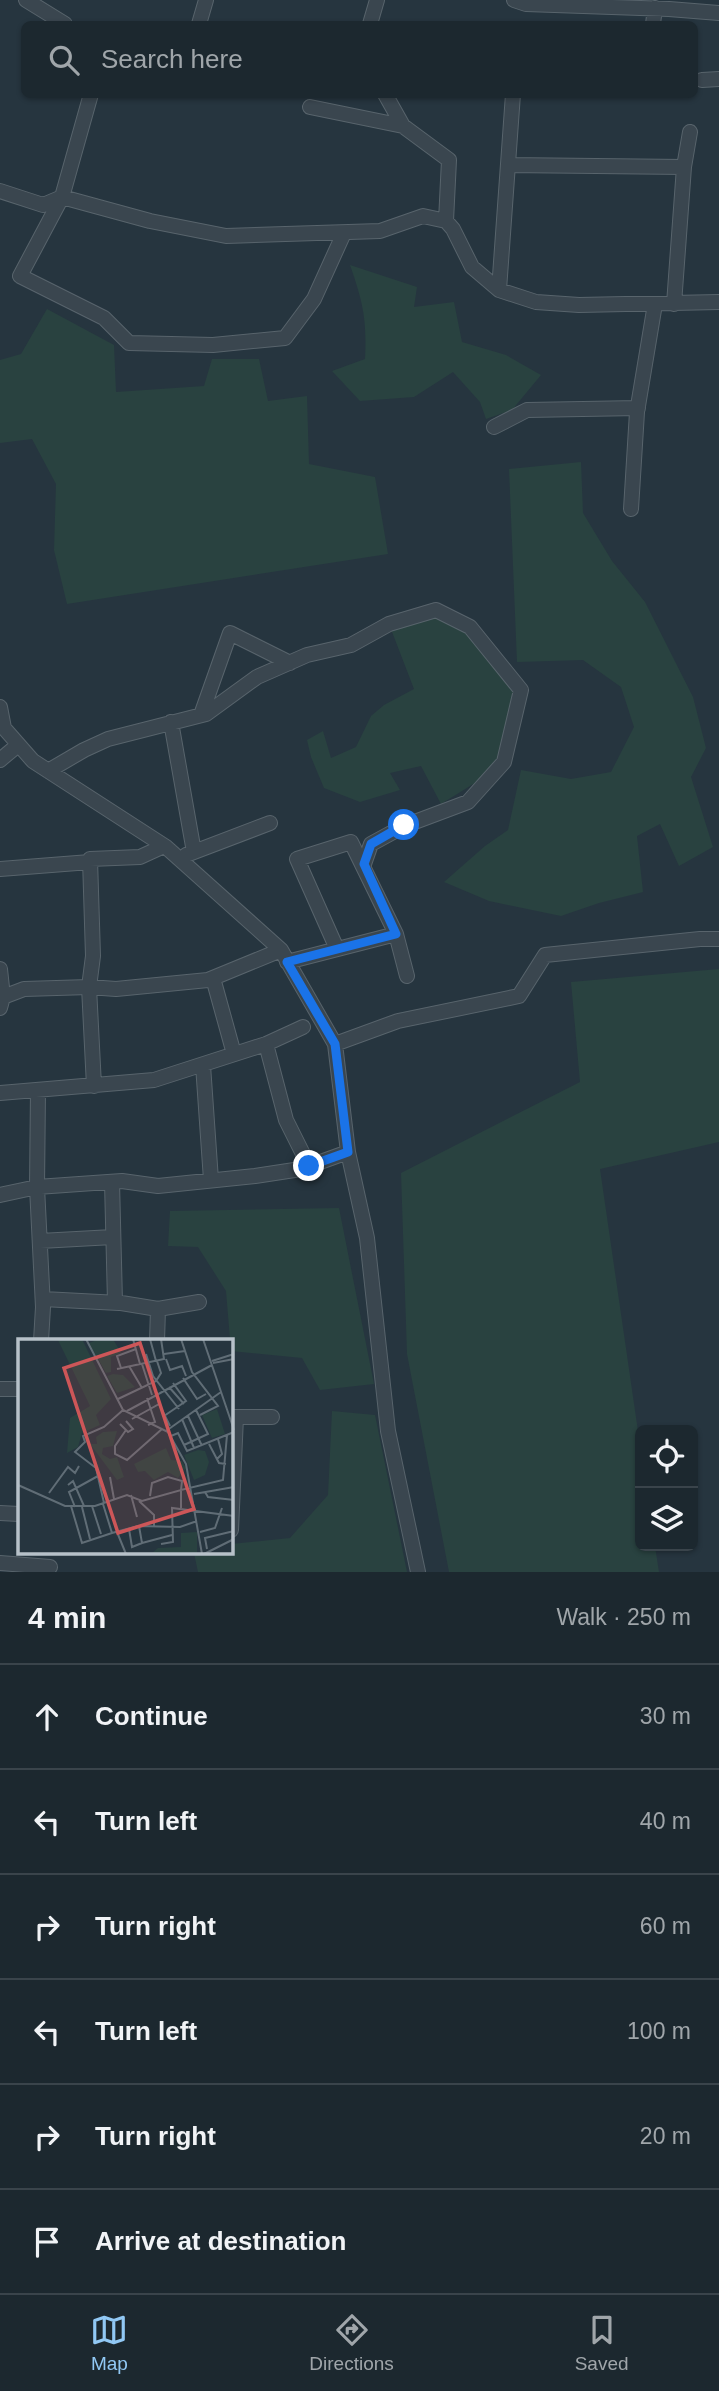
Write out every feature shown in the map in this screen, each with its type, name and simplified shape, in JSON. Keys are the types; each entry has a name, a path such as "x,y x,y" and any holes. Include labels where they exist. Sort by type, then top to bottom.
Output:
{"street":[{"path":"26,0 60,21"},
{"path":"200,21 206,0"},
{"path":"371,21 377,0"},
{"path":"518,1 616,4 719,13"},
{"path":"653,21 655,8"},
{"path":"702,80 719,79"},
{"path":"90,98 62,197 20,276 104,318 129,343 213,345 285,338 314,299 344,233"},
{"path":"387,98 403,126 449,160 446,221"},
{"path":"499,290 513,98"},
{"path":"310,107 403,126"},
{"path":"674,304 684,167 690,132"},
{"path":"508,165 684,167"},
{"path":"0,191 43,205 62,197 150,221 226,236 380,231 423,216 446,221 453,229 472,267 499,290 536,302 579,305 719,302"},
{"path":"631,509 638,408 655,304"},
{"path":"494,427 527,410 638,408"},
{"path":"48,771 108,739 201,715 257,677 307,655 351,645 389,624 436,610 470,627 521,690 504,762 468,802 404,825 371,844 364,864"},
{"path":"201,715 230,633 290,663"},
{"path":"0,707 4,728 33,761 164,846 284,956 335,1044 348,1152 367,1238 388,1430 418,1572"},
{"path":"171,722 194,852"},
{"path":"0,760 19,745"},
{"path":"178,858 270,823"},
{"path":"337,949 297,859 351,842 396,934 407,976"},
{"path":"0,869 90,862 90,859 140,857 164,846"},
{"path":"90,862 93,956 89,987 94,1086"},
{"path":"0,969 1,1003 24,989 116,989 213,978 284,956 337,949 396,934"},
{"path":"335,1044 398,1021 519,996 545,955 719,939"},
{"path":"213,978 234,1054"},
{"path":"0,1093 154,1080 266,1044 303,1027"},
{"path":"266,1044 286,1120 309,1166"},
{"path":"203,1065 211,1180"},
{"path":"38,1090 37,1187 43,1300 41,1339"},
{"path":"0,1195 37,1187 112,1182 158,1186 255,1176 309,1166 348,1152"},
{"path":"112,1182 115,1302 119,1303"},
{"path":"40,1241 113,1237"},
{"path":"43,1300 119,1303 158,1309 199,1302"},
{"path":"157,1339 158,1309"},
{"path":"0,1389 18,1390"},
{"path":"233,1417 272,1417"},
{"path":"0,1513 18,1514"},
{"path":"0,1563 51,1564"}],"green space":[{"path":"350,265 417,287 414,307 454,302 462,342 506,355 541,375 512,410 486,419 480,402 453,372 414,397 360,401 332,371 365,359 363,311"},
{"path":"47,309 114,345 116,392 204,386 212,359 259,359 268,401 307,396 309,464 375,477 388,554 67,604 54,550 56,484 32,439 0,443 0,360 21,354"},
{"path":"581,462 583,513 612,561 645,602 693,697 706,748 691,777 713,847 679,866 660,824 637,836 643,892 561,916 489,901 444,882 508,830 521,770 571,779 611,772 634,727 621,687 583,660 517,662 509,469"},
{"path":"436,610 470,627 521,690 499,768 441,804 421,766 390,773 400,790 360,802 324,788 307,740 323,731 331,758 356,747 371,716 384,705 414,689 389,624"},
{"path":"719,969 719,1142 600,1169 637,1425 635,1425 635,1551 656,1551 659,1572 449,1572 407,1354 401,1173 580,1082 571,982"},
{"path":"339,1208 374,1384 320,1390 302,1358 233,1351 226,1291 198,1247 168,1246 170,1211"},
{"path":"332,1411 375,1415 407,1572 198,1572 194,1554 233,1554 233,1544 290,1538 328,1495"}],"route":[{"path":"309,1166 348,1152 335,1044 287,962 396,934 364,864 371,844 404,825"}]}
